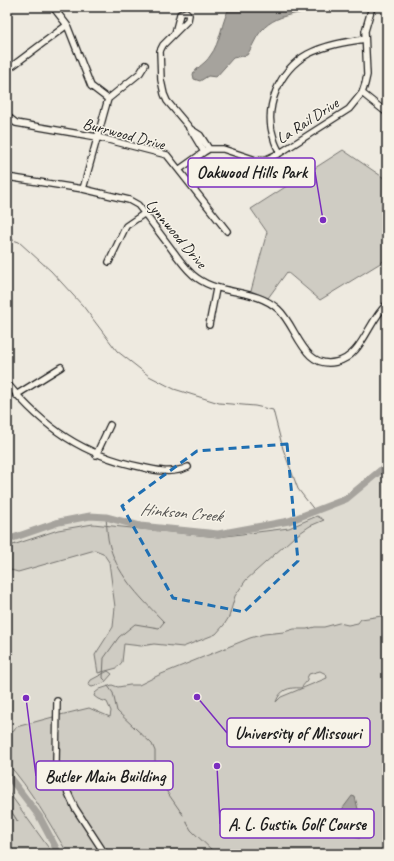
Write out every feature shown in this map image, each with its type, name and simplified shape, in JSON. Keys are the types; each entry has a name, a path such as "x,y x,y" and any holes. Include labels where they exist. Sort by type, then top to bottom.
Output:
{"street":[{"path":"53,7 67,25 91,86 108,99"},
{"name":"La Rail Drive","path":"207,150 223,149 256,160 267,159 280,153 345,112 356,102 362,93 367,75 364,39 368,18 372,7"},
{"path":"7,70 67,25"},
{"path":"175,33 163,45 160,51 161,80 164,94 167,101 189,127 200,135 207,150 180,170"},
{"path":"280,153 274,138 271,114 276,92 284,75 309,54 342,42 364,39"},
{"path":"83,189 108,99 140,72 145,65"},
{"path":"362,93 387,113"},
{"name":"Burrwood Drive","path":"7,116 16,123 97,137 167,155 228,231"},
{"name":"Lynnwood Drive","path":"7,177 83,189 129,200 138,205 196,278 216,288 258,296 276,307 289,320 306,351 312,358 331,363 344,360 354,353 359,347 378,313 387,304"},
{"path":"109,262 126,226 145,213"},
{"path":"209,325 216,288"},
{"path":"16,395 61,366"},
{"path":"7,383 35,415 56,432 96,454 123,464 156,470 180,471 188,467"},
{"path":"96,454 110,425"},
{"path":"57,701 57,769 75,808 105,854"}],"highlighted area":[{"path":"287,444 298,561 244,612 173,598 122,506 197,451"}],"shaded area":[{"path":"230,7 333,7 276,19 261,31 247,55 233,58 216,77 208,76 200,81 194,79 193,74 208,59 214,50"},
{"path":"343,150 387,180 387,259 320,300 287,272 268,298 251,291 267,232 251,209"},
{"path":"387,465 387,854 7,854 7,540 59,522 90,516 106,517 140,526 218,534 289,521 346,499"},
{"path":"317,516 324,520 310,526 294,537 246,580 235,596 229,617 216,634 183,647 154,644 141,646 124,644 122,662 117,668 98,673 95,655 113,627 115,607 109,562 103,553 95,550 18,572 7,569 7,545 13,545 58,530 93,524 218,537 289,528"},
{"path":"382,616 387,618 387,854 68,854 32,795 7,763 7,734 14,731 16,727 89,708 110,717 111,711 107,702 94,696 100,689 112,685 118,687 139,685 159,675 250,638 264,634 284,632 294,629 324,627 339,623 348,625 358,623 361,619","holes":["320,671 326,674 327,678 281,697 276,702 285,690 301,688 307,681 309,674"]},
{"path":"108,671 112,674 104,683 92,687 88,685 91,680"},
{"path":"7,790 53,854 7,854 7,805 18,822 7,804"},
{"path":"352,796 355,797 363,829 360,838 346,830 338,820 343,808"}],"waterway":[{"path":"7,238 19,242 51,271 83,306 117,351 149,376 174,389 219,403 255,406 273,410 283,449 298,489 315,511"},
{"name":"Hinkson Creek","path":"7,540 59,522 90,516 106,517 140,526 218,534 289,521 346,499 387,465"},
{"path":"105,680 103,678 104,658 119,637 135,624 159,628 164,622 132,588 119,569 109,544 106,517"},
{"path":"108,686 113,693 117,711 152,744 155,751 155,761 167,792 183,815"},
{"name":"Hinkson Creek","path":"7,774 39,816 59,854"},
{"path":"186,821 191,830 216,854"}],"place":[{"name":"Oakwood Hills Park","path":"323,220"},
{"name":"University of Missouri","path":"197,697"},
{"name":"Butler Main Building","path":"26,698"},
{"name":"A. L. Gustin Golf Course","path":"217,766"}]}
